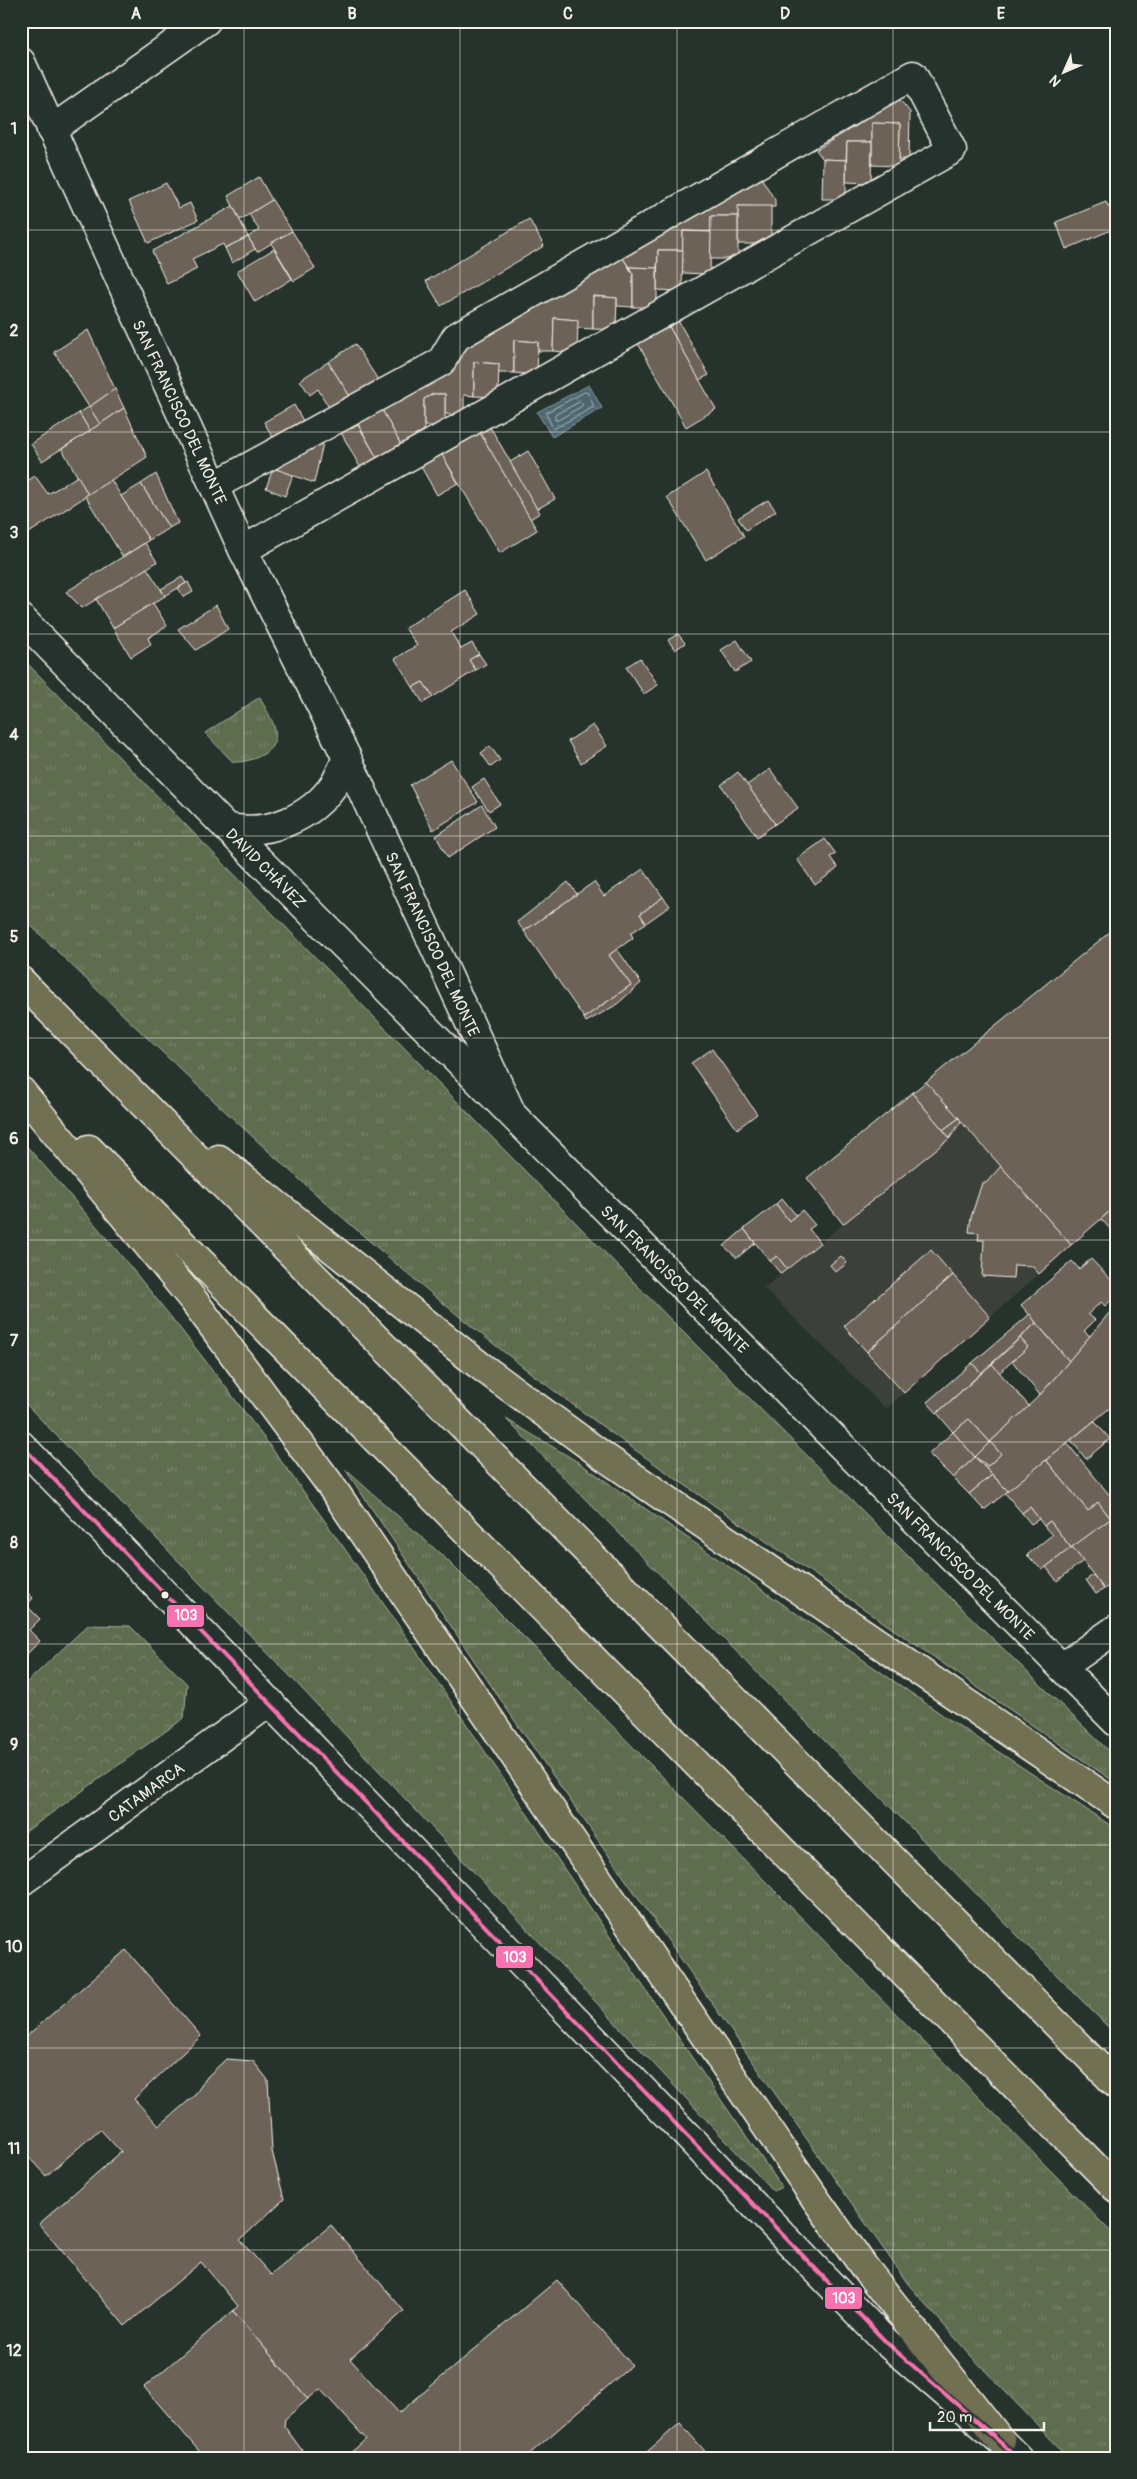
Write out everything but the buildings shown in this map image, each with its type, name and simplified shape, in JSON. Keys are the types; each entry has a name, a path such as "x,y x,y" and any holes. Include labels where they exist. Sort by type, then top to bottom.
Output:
{"highway":[{"path":"21,981 1116,2084"},
{"path":"116,1077 478,1365 710,1531 1116,1804"},
{"path":"21,1080 1116,2188"},
{"path":"21,1091 194,1301 329,1482 817,2201 864,2267 1009,2449"}],"street":[{"path":"51,130 206,21"},
{"name":"SAN FRANCISCO DEL MONTE","path":"21,62 243,550 347,758 512,1115 1116,1722"},
{"path":"214,486 441,362 456,337 913,75 952,150 243,550"},
{"name":"DAVID CHÁVEZ","path":"21,618 512,1115"},
{"path":"226,827 236,830 259,830 293,820 324,796 335,782 347,758"},
{"path":"21,1445 887,2343 1009,2449"},
{"path":"1062,1667 1116,1629"},
{"name":"CATAMARCA","path":"21,1882 270,1702"}],"shaded area":[{"path":"926,1082 1116,1206 886,1409 764,1288 843,1224 807,1178"}],"green space":[{"path":"21,657 677,1326 919,1567 1116,1758 1116,1783 673,1477 562,1397 490,1341 368,1240 309,1188 192,1081 21,916"},
{"path":"260,697 274,726 275,738 273,745 262,755 255,758 247,761 233,762 205,733"},
{"path":"21,1140 127,1262 227,1389 324,1519 782,2187 773,2191 289,1675 21,1399"},
{"path":"506,1419 578,1462 947,1718 1116,1829 1116,2035"},
{"path":"345,1469 445,1558 1116,2237 1116,2458 1069,2458 971,2356 908,2284 517,1724"},
{"path":"88,1625 130,1626 187,1684 184,1718 21,1835 21,1688"}],"water":[{"path":"589,385 602,408 552,437 537,412"}],"transit line":[{"name":"103","path":"21,1445 887,2343 1018,2458"}]}
